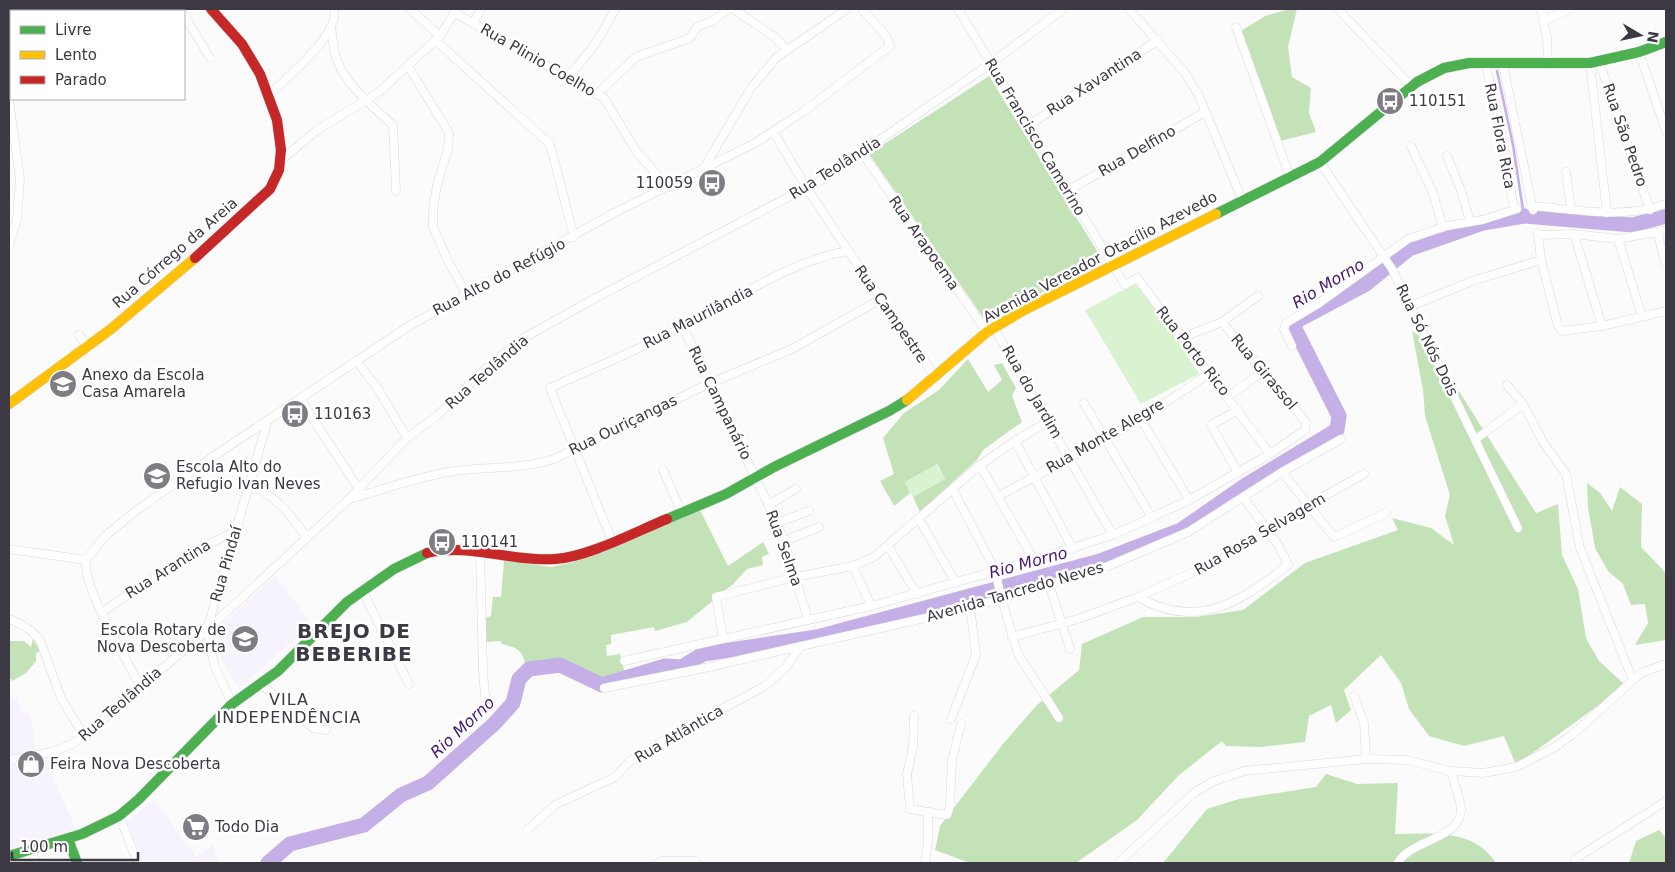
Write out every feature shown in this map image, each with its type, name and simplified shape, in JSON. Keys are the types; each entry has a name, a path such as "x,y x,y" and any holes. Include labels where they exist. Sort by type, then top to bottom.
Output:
{"main road":[{"name":"Rua Córrego da Areia","path":"9,404 41,383 193,262 264,195 274,181 281,160 278,122 248,51 211,9"},
{"name":"Avenida Vereador Otacílio Azevedo","path":"9,856 68,839 119,816 140,799 232,704 284,666 347,602 394,569 424,554 460,549 544,560 569,557 682,513 756,479 774,467 889,411 916,394 991,330 1024,310 1242,199 1320,162 1412,87 1444,68 1485,63 1503,65 1594,62 1639,52 1666,42"},
{"path":"68,839 77,863"}],"street":[{"path":"268,96 315,49 335,19 334,9"},
{"path":"410,9 437,38 550,144 574,237"},
{"path":"473,23 481,9"},
{"path":"566,77 589,55 601,37 615,9"},
{"path":"597,94 636,58 674,42 690,38 697,27 712,21 728,9"},
{"path":"733,9 773,36 787,49"},
{"path":"704,168 752,88 777,57 847,9"},
{"name":"Rua Alto do Refúgio","path":"86,562 105,536 137,510 211,458 267,423 409,326 466,293 574,237 612,214 755,143 803,112 890,46 886,36 862,9"},
{"name":"Rua Francisco Camerino","path":"958,9 1069,190 1112,266"},
{"name":"Rua Teolândia","path":"360,492 407,438 438,415 485,369 522,339 590,301 806,189 862,153 924,108 990,64 1063,9"},
{"path":"1129,9 1185,73 1198,94 1242,199"},
{"path":"1338,9 1412,87"},
{"path":"1540,9 1545,20 1543,21 1547,36 1548,64"},
{"path":"1545,20 1570,9"},
{"path":"281,160 316,131 379,92 437,38 456,11"},
{"name":"Rua Plinio Coelho","path":"456,11 473,23 604,98 636,150 667,186"},
{"path":"185,17 210,58"},
{"path":"9,24 10,38"},
{"path":"331,27 335,56 365,101 393,125 396,192"},
{"path":"1236,27 1290,177"},
{"name":"Rua Xavantina","path":"1029,125 1158,40"},
{"path":"1639,52 1664,119 1666,131"},
{"path":"1594,62 1607,213"},
{"name":"Rua São Pedro","path":"1594,62 1650,210"},
{"name":"Rua Flora Rica","path":"1470,222 1516,209 1498,115 1485,63"},
{"path":"1503,65 1532,207 1607,213 1650,210 1666,204"},
{"path":"408,66 449,133 448,148 437,185 433,211 433,227 450,265 466,293"},
{"path":"9,89 10,70"},
{"path":"9,246 17,218 20,179 10,100"},
{"name":"Rua Delfino","path":"1069,190 1205,112"},
{"name":"Rua Campestre","path":"773,131 806,189 935,376"},
{"path":"1411,146 1433,194 1443,227"},
{"name":"Rua Arapoema","path":"862,153 991,330"},
{"path":"1292,346 1284,329 1286,323 1326,299 1408,239 1443,227 1470,222 1461,190 1447,156"},
{"name":"Rua Só Nós Dois","path":"1320,162 1385,256 1518,528"},
{"path":"1566,172 1571,210"},
{"path":"1666,230 1618,238 1574,234 1538,234 1541,260 1558,326 1566,331 1602,326 1666,311"},
{"path":"1657,232 1666,264"},
{"path":"1574,234 1602,326"},
{"path":"1618,238 1642,316"},
{"name":"Rua Maurilândia","path":"573,449 550,388 683,327 789,269 824,255 847,251"},
{"path":"1411,306 1472,281 1541,260"},
{"name":"Rua Porto Rico","path":"1112,266 1125,285 1137,278 1270,454"},
{"path":"1181,338 1222,322 1258,296"},
{"name":"Rua Ouriçangas","path":"349,499 360,492 408,480 450,472 534,466 554,459 710,383 790,350 881,298"},
{"name":"Rua Girassol","path":"1222,322 1306,422"},
{"name":"Rua Campanário","path":"683,327 756,479"},
{"name":"Rua do Jardim","path":"991,330 1049,421 1112,535"},
{"path":"79,335 87,346"},
{"path":"357,362 382,395 407,438"},
{"path":"1228,397 1263,371"},
{"name":"Rua Monte Alegre","path":"999,496 1034,475 1137,421 1210,374"},
{"path":"1507,385 1523,404 1543,442 1566,474 1580,548 1632,678"},
{"path":"301,400 360,492"},
{"path":"1084,404 1106,437 1152,518"},
{"path":"1476,439 1523,404"},
{"path":"1238,410 1211,426 1238,473"},
{"path":"723,638 716,597 795,577 854,566 874,557 980,465 1049,421"},
{"path":"1137,421 1143,423 1189,500"},
{"name":"Avenida Tancredo Neves","path":"624,661 918,594 995,573 1112,535 1189,500 1238,473 1305,430 1306,422"},
{"name":"Rua Pindaí","path":"232,704 214,664 207,630 267,423"},
{"name":"Avenida Tancredo Neves","path":"604,688 802,646 970,607 1108,566 1172,540 1282,472 1341,439"},
{"path":"1015,441 1073,548"},
{"path":"573,449 612,541"},
{"path":"980,465 1034,560"},
{"path":"663,470 682,513"},
{"path":"1282,472 1310,504 1334,537 1386,513"},
{"name":"Rua Rosa Selvagem","path":"1012,637 1062,623 1138,597 1220,560 1269,532 1310,504 1364,474"},
{"name":"Rua Selma","path":"756,479 784,541 808,619"},
{"path":"249,483 268,493 282,505 307,538"},
{"path":"768,505 796,490"},
{"path":"953,490 995,573 1018,654 1059,718"},
{"path":"1138,597 1164,610 1180,613 1216,610 1229,605 1288,565 1279,546 1243,497"},
{"name":"Rua Teolândia","path":"9,760 58,750 70,746 84,736 207,630 349,499"},
{"path":"777,523 809,511"},
{"path":"919,519 956,583"},
{"path":"784,541 819,527"},
{"name":"Rua Arantina","path":"102,612 192,552 236,530"},
{"path":"888,546 918,594"},
{"path":"9,549 86,562 87,576 102,612 140,686"},
{"path":"480,553 482,672 486,706"},
{"path":"854,566 871,606"},
{"path":"1049,584 1070,649"},
{"path":"362,590 409,684"},
{"path":"951,719 976,655 970,607"},
{"path":"9,619 22,624 34,632 40,640 61,698 84,736"},
{"name":"Rua Atlântica","path":"526,830 555,804 614,777 629,762 675,734 765,686 786,667 802,646"},
{"path":"1118,863 1195,792 1214,781 1244,770 1366,759 1407,760 1451,771 1483,774 1516,766 1555,747 1573,734 1632,678 1666,664"},
{"path":"261,684 313,728 326,730"},
{"path":"1354,696 1364,723 1366,759"},
{"path":"914,716 913,746 907,774 910,809 947,815 950,806 952,760 961,724"},
{"path":"1398,863 1406,852 1446,833 1460,817 1461,809 1451,771"},
{"path":"1574,861 1666,801"},
{"path":"925,863 928,842 928,812"},
{"path":"119,816 138,863"},
{"path":"32,850 36,863"},
{"path":"658,863 662,860 695,861"}],"shaded area":[{"name":"Anexo da Escola Casa Amarela","path":"65,368 76,378 62,390 52,378"},
{"name":"Escola Alto do Refugio Ivan Neves","path":"159,462 172,480 156,490 142,471"},
{"path":"275,576 312,624 239,688 221,659 220,626"},
{"name":"Feira Nova Descoberta","path":"9,691 13,699 18,697 22,714 30,712 36,750 51,748 54,779 77,832 45,845 16,850 9,845"},
{"path":"154,800 196,857 213,845 219,863 144,863 127,821"}],"green space":[{"path":"1297,9 1288,47 1292,77 1311,88 1309,113 1316,132 1280,141 1241,31 1265,16"},
{"path":"989,76 1102,259 987,323 869,154"},
{"path":"1140,281 1199,374 1141,404 1085,310"},
{"path":"1412,331 1428,342 1536,513 1558,504 1562,555 1578,589 1586,638 1599,661 1624,684 1610,697 1516,765 1504,736 1464,746 1429,736 1409,709 1401,683 1381,655 1344,690 1351,710 1336,723 1331,705 1309,716 1305,742 1261,747 1226,746 1222,741 1178,776 1137,820 1076,863 970,863 935,850 940,826 1003,744 1036,706 1079,670 1082,644 1143,617 1196,617 1243,610 1305,563 1398,530 1392,518 1431,528 1454,545 1445,516 1450,495 1425,416 1423,390"},
{"path":"968,359 988,392 1002,380 994,365 1002,363 1016,388 1012,396 1022,422 983,450 977,460 920,512 913,497 945,479 937,464 905,482 910,493 894,506 880,481 894,474 883,438 904,413 939,390"},
{"path":"936,464 945,479 913,497 904,483"},
{"path":"1587,483 1600,493 1612,511 1620,487 1642,504 1641,547 1666,573 1666,640 1635,645 1648,623 1645,604 1631,605 1623,584 1608,571 1595,548 1588,507"},
{"path":"700,510 728,566 763,542 769,554 762,557 763,565 747,569 733,584 687,622 655,631 654,627 611,635 611,644 606,645 607,656 620,654 625,674 601,681 564,663 525,666 523,656 515,648 502,644 500,641 485,642 485,618 491,616 493,597 501,597 504,560 551,567 574,562"},
{"path":"33,639 40,651 36,653 36,661 26,673 12,681 9,676 9,641 24,641 31,647"},
{"path":"1326,774 1357,784 1398,783 1395,834 1437,834 1464,838 1487,852 1496,863 1163,863 1207,809 1239,799 1316,787"},
{"path":"1659,830 1666,838 1666,863 1629,863 1636,841"}],"waterway":[{"path":"1497,71 1513,145 1524,216"},
{"name":"Rio Morno","path":"268,863 290,844 364,825 401,795 428,783 494,724 513,703 519,679 529,669 560,665 602,685 665,666 682,667 703,654 817,637 1100,561 1181,530 1246,485 1337,430 1339,416 1293,325 1300,319 1366,284 1409,249 1483,223 1524,216 1633,225 1666,216"}],"traffic: fast":[{"path":"1216,214 1320,162 1417,82 1444,68 1469,63 1590,63 1639,52 1666,42"},
{"path":"667,519 726,494 774,467 889,411 907,400"},
{"path":"9,856 82,834 119,816 139,799 232,704 278,671 347,602 394,569 427,553"},
{"path":"68,839 77,863"}],"traffic: slow":[{"path":"907,400 987,332 1024,310 1216,214"},
{"path":"9,404 111,329 195,258"}],"traffic: jam":[{"path":"195,258 270,189 279,170 281,150 277,120 260,74 242,44 211,9"},
{"path":"427,553 459,550 522,558 555,559 597,549 667,519"}],"place":[{"name":"110151","path":"1390,101"},
{"name":"110059","path":"712,183"},
{"name":"Anexo da Escola Casa Amarela","path":"63,384"},
{"name":"110163","path":"295,414"},
{"name":"Escola Alto do Refugio Ivan Neves","path":"157,476"},
{"name":"110141","path":"442,542"},
{"name":"Escola Rotary de Nova Descoberta","path":"245,639"},
{"name":"Feira Nova Descoberta","path":"31,764"},
{"name":"Todo Dia","path":"196,827"}],"district":[{"name":"BREJO DE BEBERIBE","path":"354,642"},
{"name":"VILA INDEPENDÊNCIA","path":"289,708"}]}
